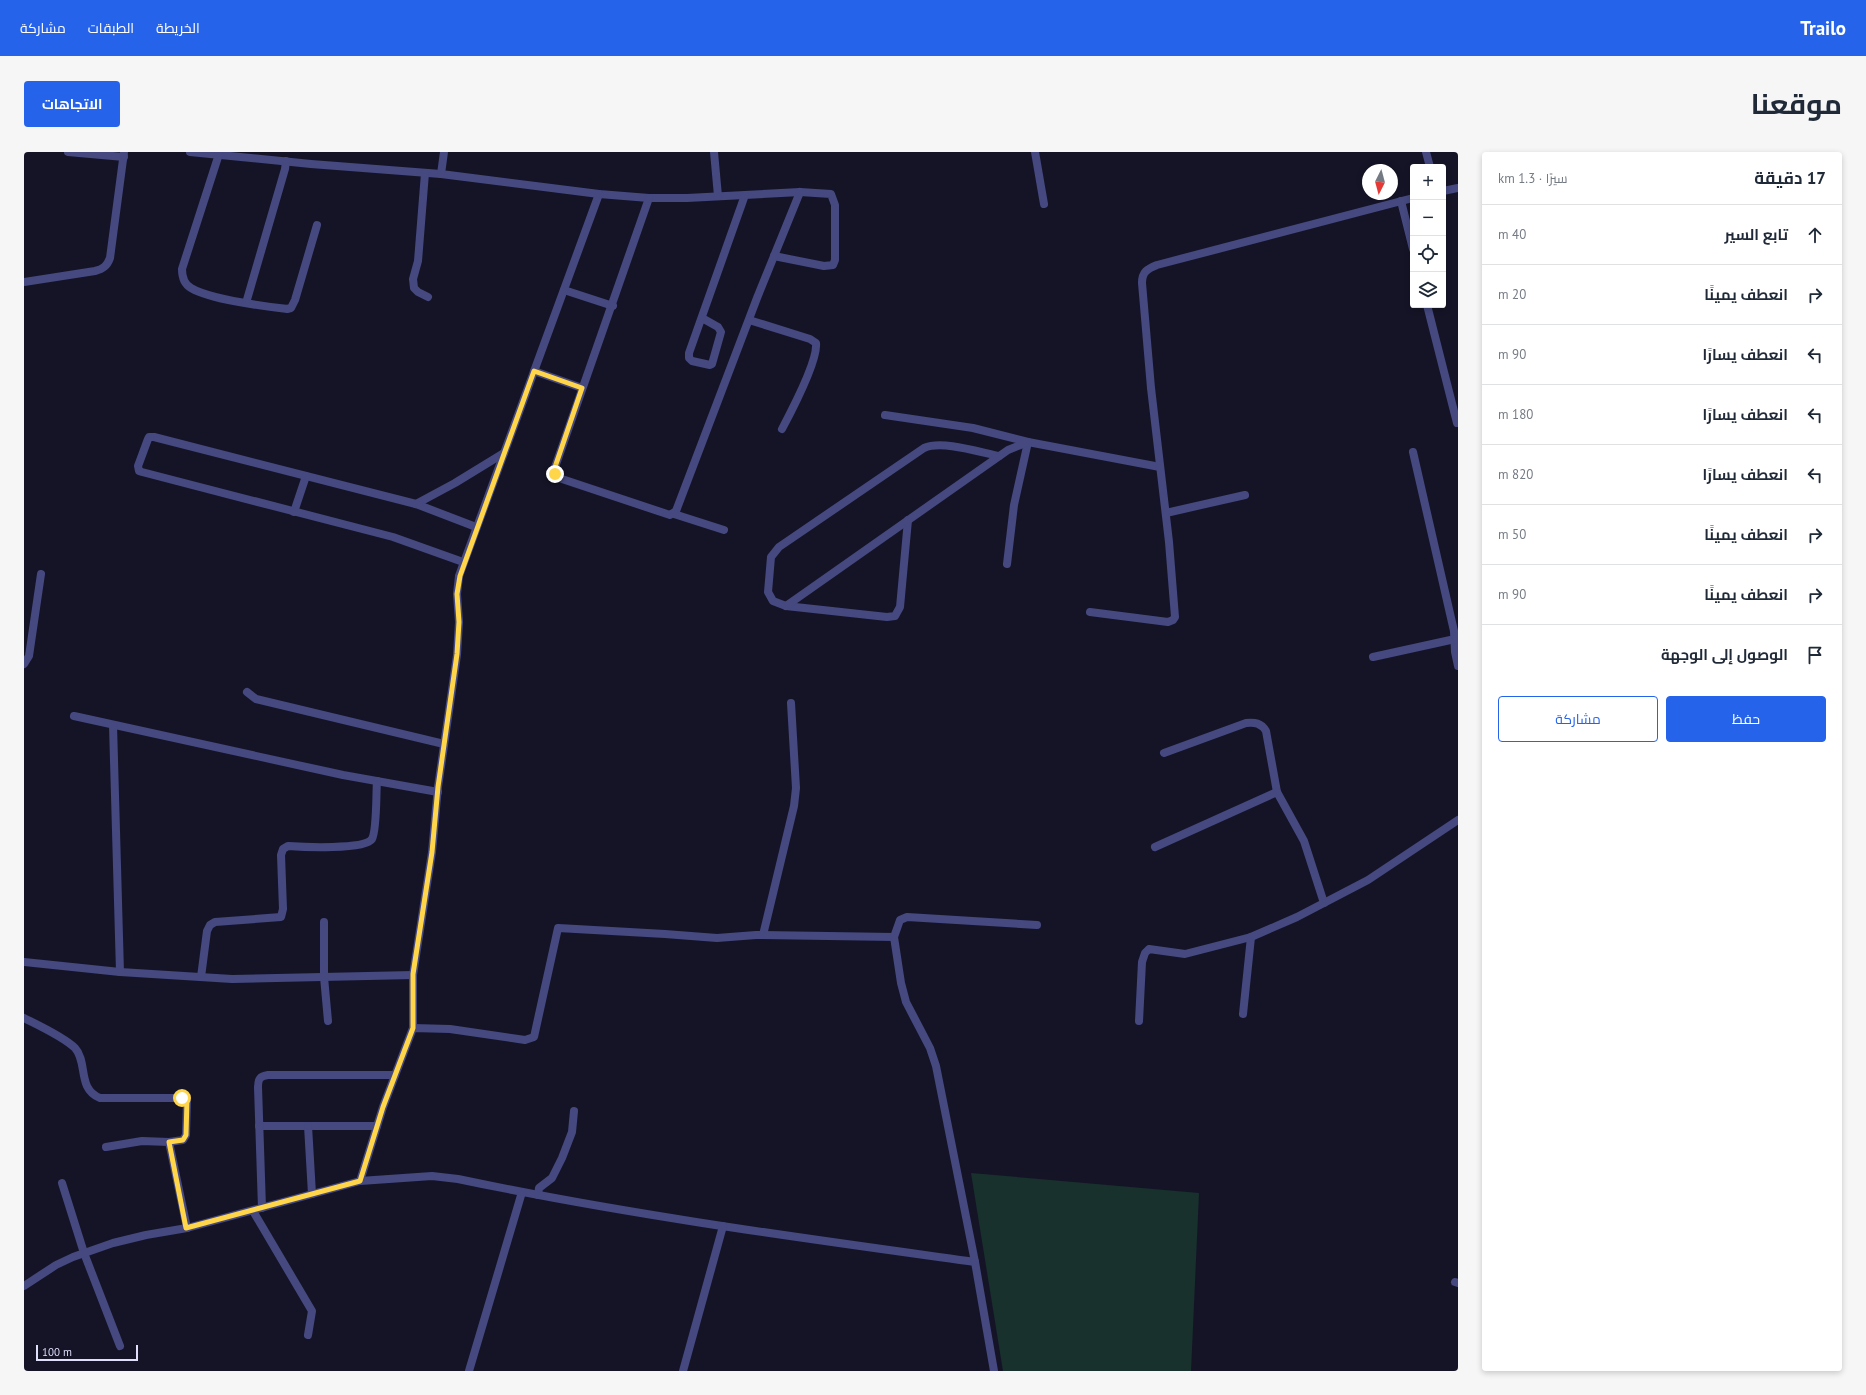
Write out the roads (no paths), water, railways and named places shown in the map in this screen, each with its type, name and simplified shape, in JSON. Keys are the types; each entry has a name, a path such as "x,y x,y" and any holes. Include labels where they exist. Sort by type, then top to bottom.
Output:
{"street":[{"path":"24,282 95,272 101,270 107,265 110,258 124,154 68,152"},
{"path":"190,152 441,174 599,194 649,198 687,198 800,192 829,193 833,196 835,206 834,262 831,266 824,266 774,256"},
{"path":"441,174 444,152"},
{"path":"714,152 718,196"},
{"path":"1035,152 1044,204"},
{"path":"1426,152 1429,164"},
{"path":"219,154 207,196 183,264 182,274 186,284 196,290 246,303 291,308 295,300 317,225"},
{"path":"246,303 285,169 286,161"},
{"path":"425,173 418,261 413,279 414,288 418,292 428,297"},
{"path":"1446,190 1458,188"},
{"path":"674,514 688,481 748,320 800,192"},
{"path":"360,1181 395,1075 413,1028 413,974 432,852 444,744 457,654 459,622 457,594 464,562 599,194"},
{"path":"702,318 718,327 720,332 712,364 710,366 692,361 689,358 690,348 745,195"},
{"path":"649,198 613,306 582,388 555,467 555,474 562,479 664,514 674,514 724,530"},
{"path":"1090,612 1168,622 1173,620 1175,615 1166,512 1160,467 1142,283 1145,270 1157,265 1410,199"},
{"path":"1401,201 1410,237"},
{"path":"564,290 613,306"},
{"path":"1428,308 1457,423"},
{"path":"748,320 810,339 816,343 816,349 812,362 782,429"},
{"path":"534,371 582,388"},
{"path":"885,415 973,428 1028,442 1160,467"},
{"path":"464,562 393,536 294,512 142,472 139,470 138,466 149,437 154,437 416,504 476,527"},
{"path":"786,606 1013,446 1028,442"},
{"path":"1007,564 1014,505 1028,442"},
{"path":"908,520 900,607 898,614 895,616 887,617 786,606 773,601 768,592 772,557 779,547 924,448 929,446 942,446 999,456"},
{"path":"1413,452 1454,631 1455,652 1458,666"},
{"path":"416,504 455,483 504,453"},
{"path":"294,512 306,476"},
{"path":"1166,512 1245,495"},
{"path":"24,664 29,656 41,574"},
{"path":"1373,657 1455,639"},
{"path":"247,692 256,699 444,744"},
{"path":"763,935 794,806 796,788 791,702"},
{"path":"74,716 343,775 438,792"},
{"path":"1164,752 1246,723 1258,724 1266,731 1278,792 1304,841 1324,903"},
{"path":"113,725 120,972"},
{"path":"201,977 207,931 210,925 215,922 280,917 283,909 281,855 283,849 288,846 355,845 368,843 371,841 374,832 377,781"},
{"path":"1155,846 1278,792"},
{"path":"1139,1022 1142,962 1145,953 1149,949 1185,954 1251,937 1324,903 1382,872 1458,820"},
{"path":"994,1371 975,1262 935,1062 906,1002 901,983 894,937 900,920 907,917 1037,925"},
{"path":"324,922 324,977 328,1021"},
{"path":"413,1028 450,1029 525,1040 534,1037 556,930 560,927 717,938 763,935 894,937"},
{"path":"1243,1014 1251,937"},
{"path":"24,962 120,972 232,979 413,974"},
{"path":"24,1018 48,1030 75,1048 81,1057 82,1072 88,1088 93,1095 100,1098 182,1098 187,1100 186,1135 183,1140 169,1142 142,1141 106,1147"},
{"path":"262,1208 258,1081 262,1076 395,1075"},
{"path":"538,1195 539,1188 552,1178 562,1158 572,1132 574,1111"},
{"path":"259,1126 378,1126"},
{"path":"308,1126 312,1194"},
{"path":"169,1142 186,1228"},
{"path":"24,1286 56,1265 84,1253 146,1235 186,1228 360,1181 432,1176 458,1179 538,1195 723,1226 975,1262"},
{"path":"62,1184 84,1253 120,1346"},
{"path":"470,1371 522,1192"},
{"path":"253,1211 312,1311 308,1335"},
{"path":"683,1371 723,1226"}]}
